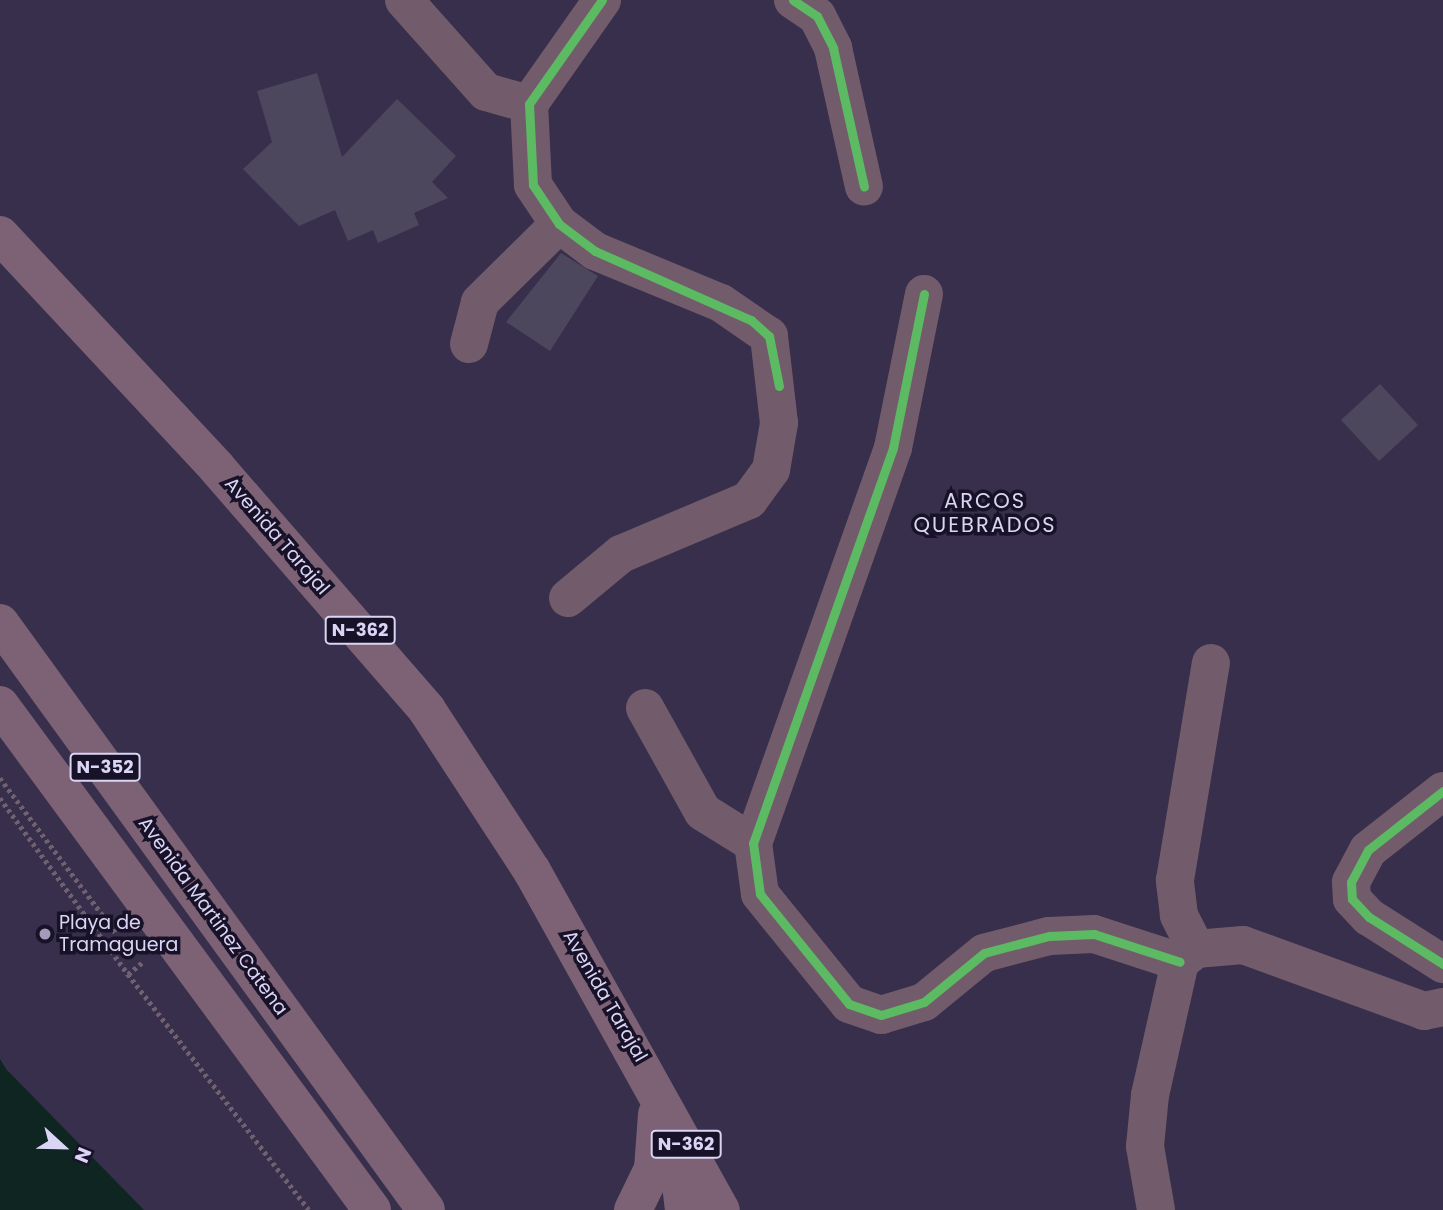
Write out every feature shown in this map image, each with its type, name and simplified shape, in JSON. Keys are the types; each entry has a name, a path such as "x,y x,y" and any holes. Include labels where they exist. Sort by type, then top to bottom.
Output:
{"highway":[{"name":"Avenida Tarajal","path":"0,235 217,468 427,709 499,815 652,1078 721,1210"},
{"name":"Avenida Martinez Catena","path":"0,623 426,1210"},
{"name":"N-352","path":"0,705 372,1210"},
{"name":"Avenida Tarajal","path":"652,1078 680,1159 684,1210"},
{"path":"634,1210 656,1155 652,1078"}],"street":[{"path":"404,0 486,92 529,104"},
{"path":"568,598 621,554 749,500 771,470 779,386 769,336 751,320 595,251 559,224 533,185 529,104 602,0"},
{"path":"793,0 817,16 833,48 864,187"},
{"path":"469,344 480,302 559,224"},
{"path":"924,294 893,448 752,843 760,894 849,1004 881,1015 923,1002 984,953 1049,936 1094,934 1188,955 1243,945 1424,1011 1443,1006"},
{"path":"1156,1210 1145,1146 1150,1094 1188,955 1175,880 1211,663"},
{"path":"645,708 703,812 752,843"},
{"path":"1443,791 1368,850 1351,882 1352,900 1369,916 1443,964"}],"path":[{"path":"0,778 124,943"},
{"path":"0,798 128,974 309,1210"},
{"path":"128,974 140,964 132,953"}],"shaded area":[{"path":"0,1059 6,1069 144,1210 0,1210"}],"building":[{"path":"317,73 342,157 397,99 456,156 432,182 448,198 414,213 419,225 378,243 373,230 348,241 335,210 299,226 243,169 272,142 257,91"},
{"path":"561,253 598,276 550,351 506,322"},
{"path":"1380,384 1418,425 1379,461 1341,420"}],"cycle path":[{"path":"602,0 529,104 533,185 559,224 595,251 751,320 769,336 779,386"},
{"path":"793,0 817,16 833,48 864,187"},
{"path":"924,294 893,448 753,843 760,894 849,1004 881,1015 924,1002 984,953 1049,936 1094,934 1180,962"},
{"path":"1443,791 1368,850 1351,882 1352,899 1369,917 1443,964"}],"place":[{"name":"Playa de Tramaguera","path":"45,934"}],"district":[{"name":"ARCOS QUEBRADOS","path":"985,513"}]}
